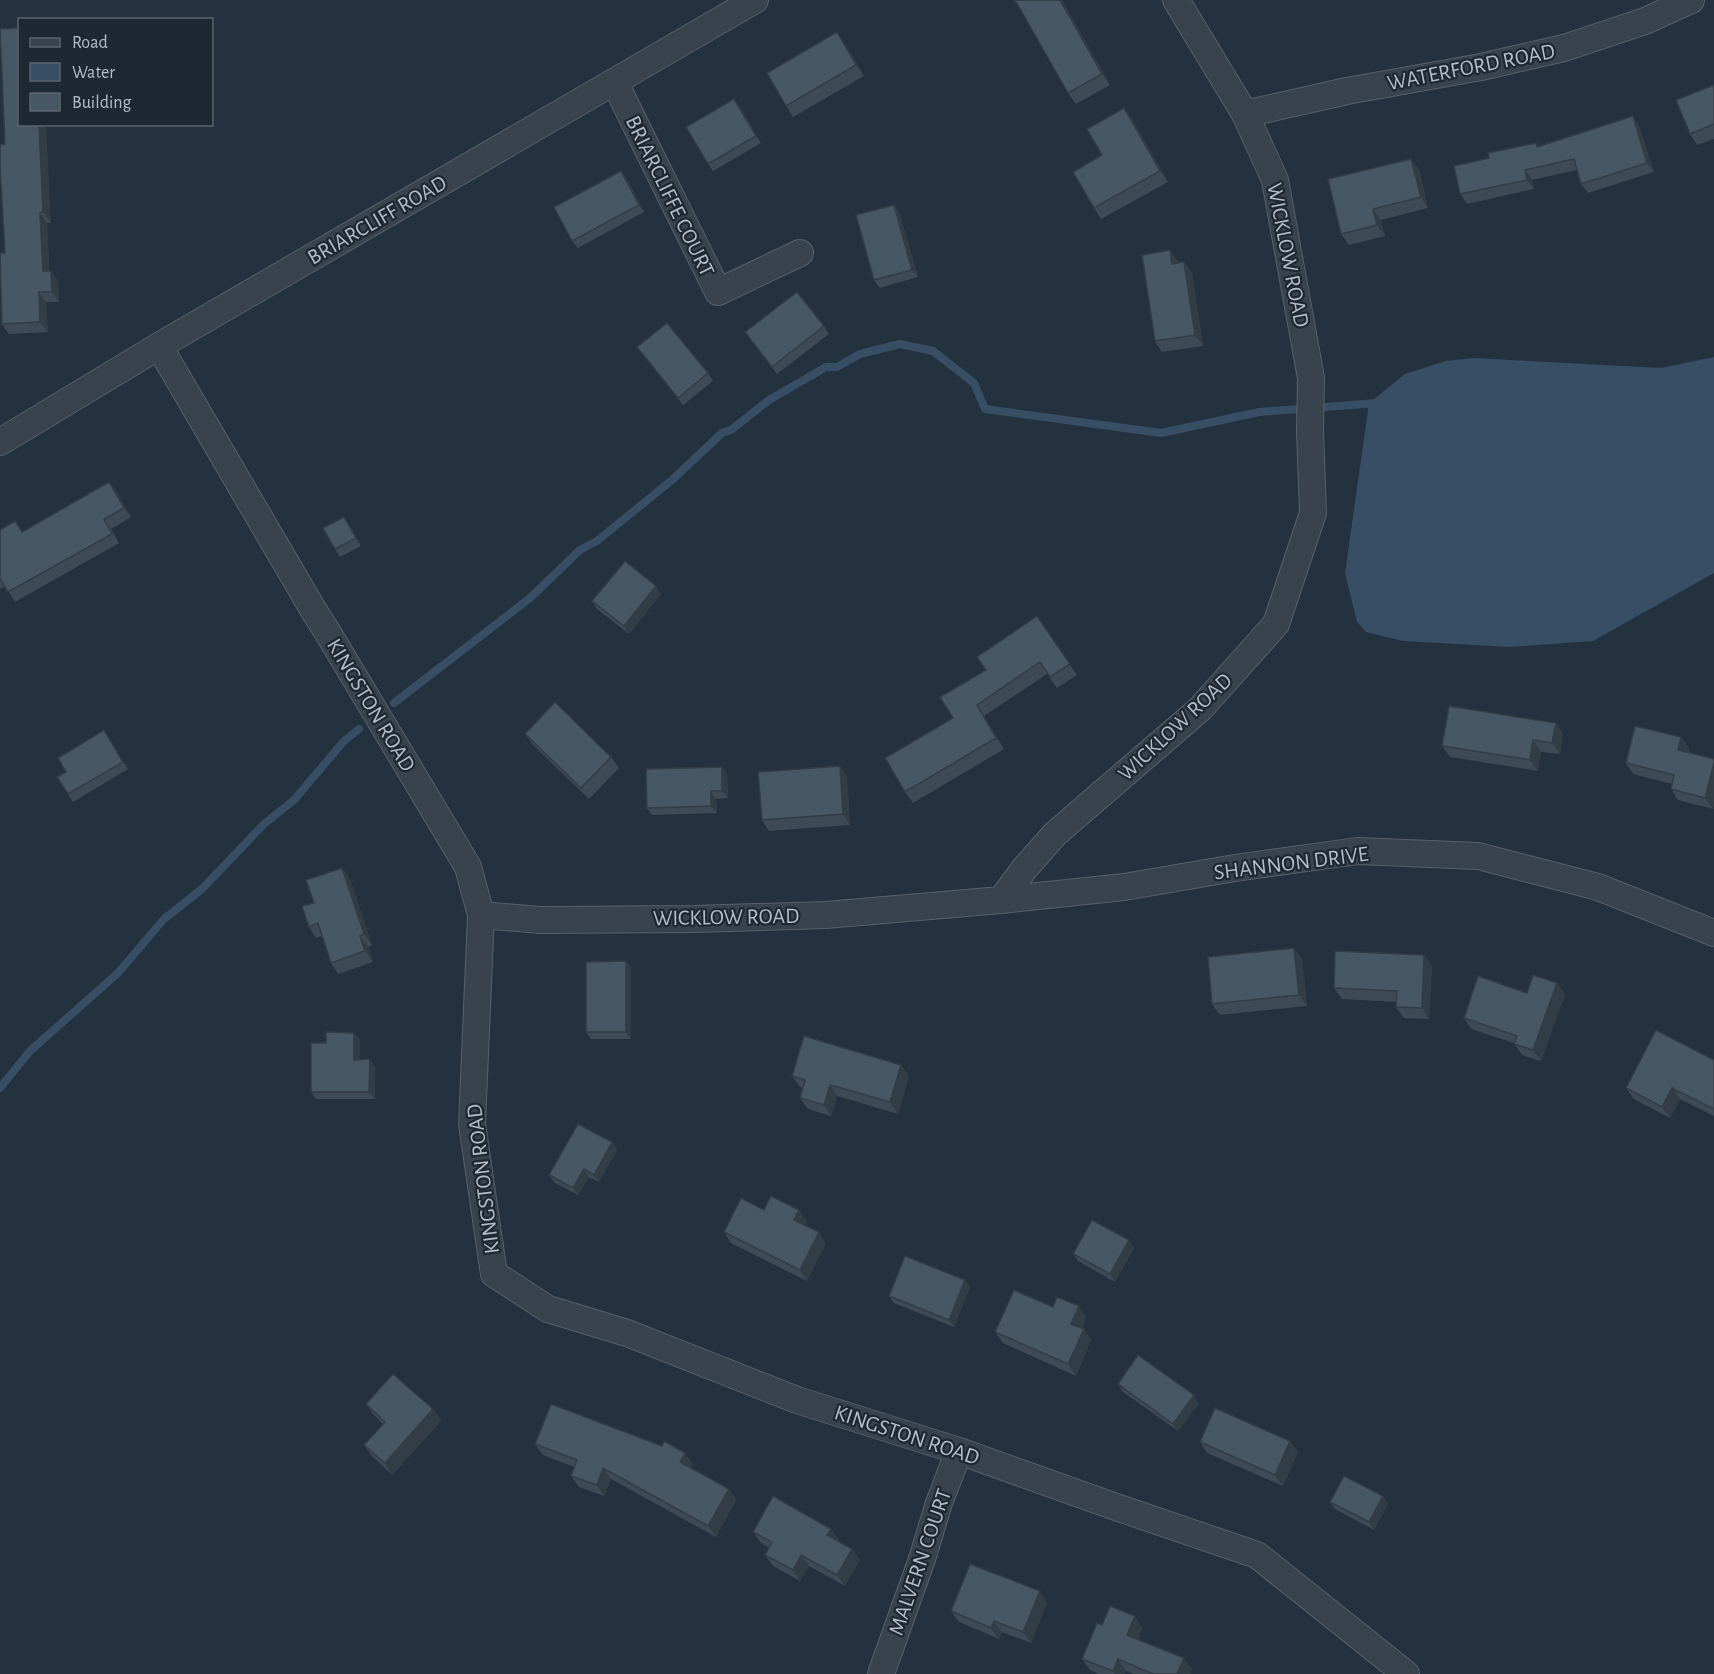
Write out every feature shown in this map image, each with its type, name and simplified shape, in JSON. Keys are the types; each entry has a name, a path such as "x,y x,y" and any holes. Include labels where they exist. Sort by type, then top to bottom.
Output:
{"street":[{"name":"BRIARCLIFF ROAD","path":"0,442 159,346 755,0"},
{"name":"WICKLOW ROAD","path":"481,915 540,920 694,919 826,915 1001,900 1055,834 1200,709 1276,624 1313,513 1311,378 1275,180 1245,114 1176,0"},
{"name":"WATERFORD ROAD","path":"1245,114 1347,91 1481,67 1564,48 1646,21 1691,0"},
{"name":"BRIARCLIFFE COURT","path":"615,83 718,292 800,253"},
{"name":"KINGSTON ROAD","path":"159,346 314,611 468,867 481,915 472,1124 494,1274 548,1309 627,1333 797,1400 959,1450 1257,1555 1406,1674"},
{"name":"SHANNON DRIVE","path":"1001,900 1124,888 1235,868 1358,851 1478,856 1598,887 1714,933"},
{"name":"MALVERN COURT","path":"881,1674 959,1450"}],"water":[{"path":"1714,357 1714,573 1593,641 1510,647 1403,641 1366,632 1357,622 1345,573 1369,403 1405,374 1446,361 1474,358 1661,368"}],"building":[{"path":"1015,0 1060,0 1102,74 1068,93"},
{"path":"18,28 18,126 39,126 43,271 51,271 52,292 39,292 40,322 2,324 0,253 5,253 0,145 5,144 0,29"},
{"path":"837,32 856,65 786,106 767,73"},
{"path":"1714,85 1714,124 1690,134 1676,100"},
{"path":"734,99 756,136 708,164 686,127"},
{"path":"1124,108 1160,171 1094,208 1073,172 1102,155 1087,129"},
{"path":"1633,116 1647,163 1581,184 1574,159 1525,170 1527,180 1460,194 1454,166 1489,158 1488,153 1536,143 1537,147"},
{"path":"1411,159 1421,197 1373,209 1377,225 1341,234 1328,179"},
{"path":"621,171 639,205 572,241 554,207"},
{"path":"894,205 912,270 874,280 856,215"},
{"path":"1170,250 1172,264 1184,262 1195,335 1155,341 1142,255"},
{"path":"797,292 824,326 772,367 745,332"},
{"path":"667,323 708,373 678,398 637,347"},
{"path":"109,482 124,508 104,519 112,534 8,592 0,578 0,530 15,521 22,532"},
{"path":"344,517 356,538 335,549 323,528"},
{"path":"625,561 656,586 624,626 592,601"},
{"path":"1037,616 1070,664 1050,677 1040,662 977,705 996,738 905,792 885,758 953,718 940,697 986,670 977,657"},
{"path":"555,702 611,757 581,788 525,734"},
{"path":"1449,706 1556,723 1552,743 1533,740 1530,760 1442,746"},
{"path":"1635,726 1681,737 1678,750 1714,759 1705,798 1671,789 1674,775 1626,763"},
{"path":"104,730 123,762 68,794 57,777 66,772 58,758"},
{"path":"840,766 843,814 762,820 758,772"},
{"path":"722,767 722,791 711,791 711,806 647,808 646,769"},
{"path":"342,868 364,934 360,936 365,951 331,963 318,923 309,927 302,906 314,903 306,880"},
{"path":"1294,948 1299,995 1212,1004 1208,957"},
{"path":"1335,951 1424,955 1422,1008 1396,1007 1397,991 1334,988"},
{"path":"626,961 626,1032 586,1032 586,962"},
{"path":"1533,975 1557,983 1533,1050 1514,1044 1517,1036 1464,1018 1478,976 1527,993"},
{"path":"1656,1030 1714,1060 1714,1109 1672,1088 1662,1107 1626,1088"},
{"path":"326,1032 354,1033 354,1060 370,1059 369,1092 311,1092 311,1043 326,1043"},
{"path":"804,1036 901,1065 890,1102 830,1085 824,1105 800,1098 805,1080 792,1076"},
{"path":"578,1124 612,1142 594,1175 584,1169 573,1188 549,1175"},
{"path":"771,1196 799,1210 794,1220 819,1232 800,1270 724,1232 741,1198 764,1210"},
{"path":"1092,1220 1129,1240 1110,1274 1073,1254"},
{"path":"905,1256 965,1280 949,1320 889,1296"},
{"path":"1014,1290 1053,1307 1057,1297 1079,1306 1071,1324 1084,1329 1068,1364 995,1332"},
{"path":"1138,1355 1194,1395 1173,1424 1118,1384"},
{"path":"393,1374 433,1409 385,1463 364,1445 385,1422 366,1404"},
{"path":"551,1404 662,1446 664,1441 685,1453 680,1462 729,1489 708,1526 603,1468 597,1485 571,1476 577,1460 535,1444"},
{"path":"1215,1408 1290,1441 1275,1475 1200,1442"},
{"path":"1344,1476 1383,1496 1369,1522 1330,1502"},
{"path":"773,1496 831,1529 827,1535 852,1549 837,1575 801,1555 793,1570 765,1555 772,1542 753,1532"},
{"path":"970,1564 1040,1591 1023,1632 994,1621 991,1628 951,1611"},
{"path":"1110,1606 1135,1616 1127,1635 1184,1658 1177,1674 1153,1674 1118,1659 1113,1671 1082,1659 1097,1623 1102,1625"}],"waterway":[{"path":"394,703 530,598 580,550 597,541 672,480 722,433 731,430 769,400 826,367 837,367 860,354 900,344 933,351 974,383 985,409 1161,433 1259,412 1377,403"},
{"path":"0,1088 30,1051 118,973 164,919 202,889 264,824 294,800 344,741 359,729"}]}
